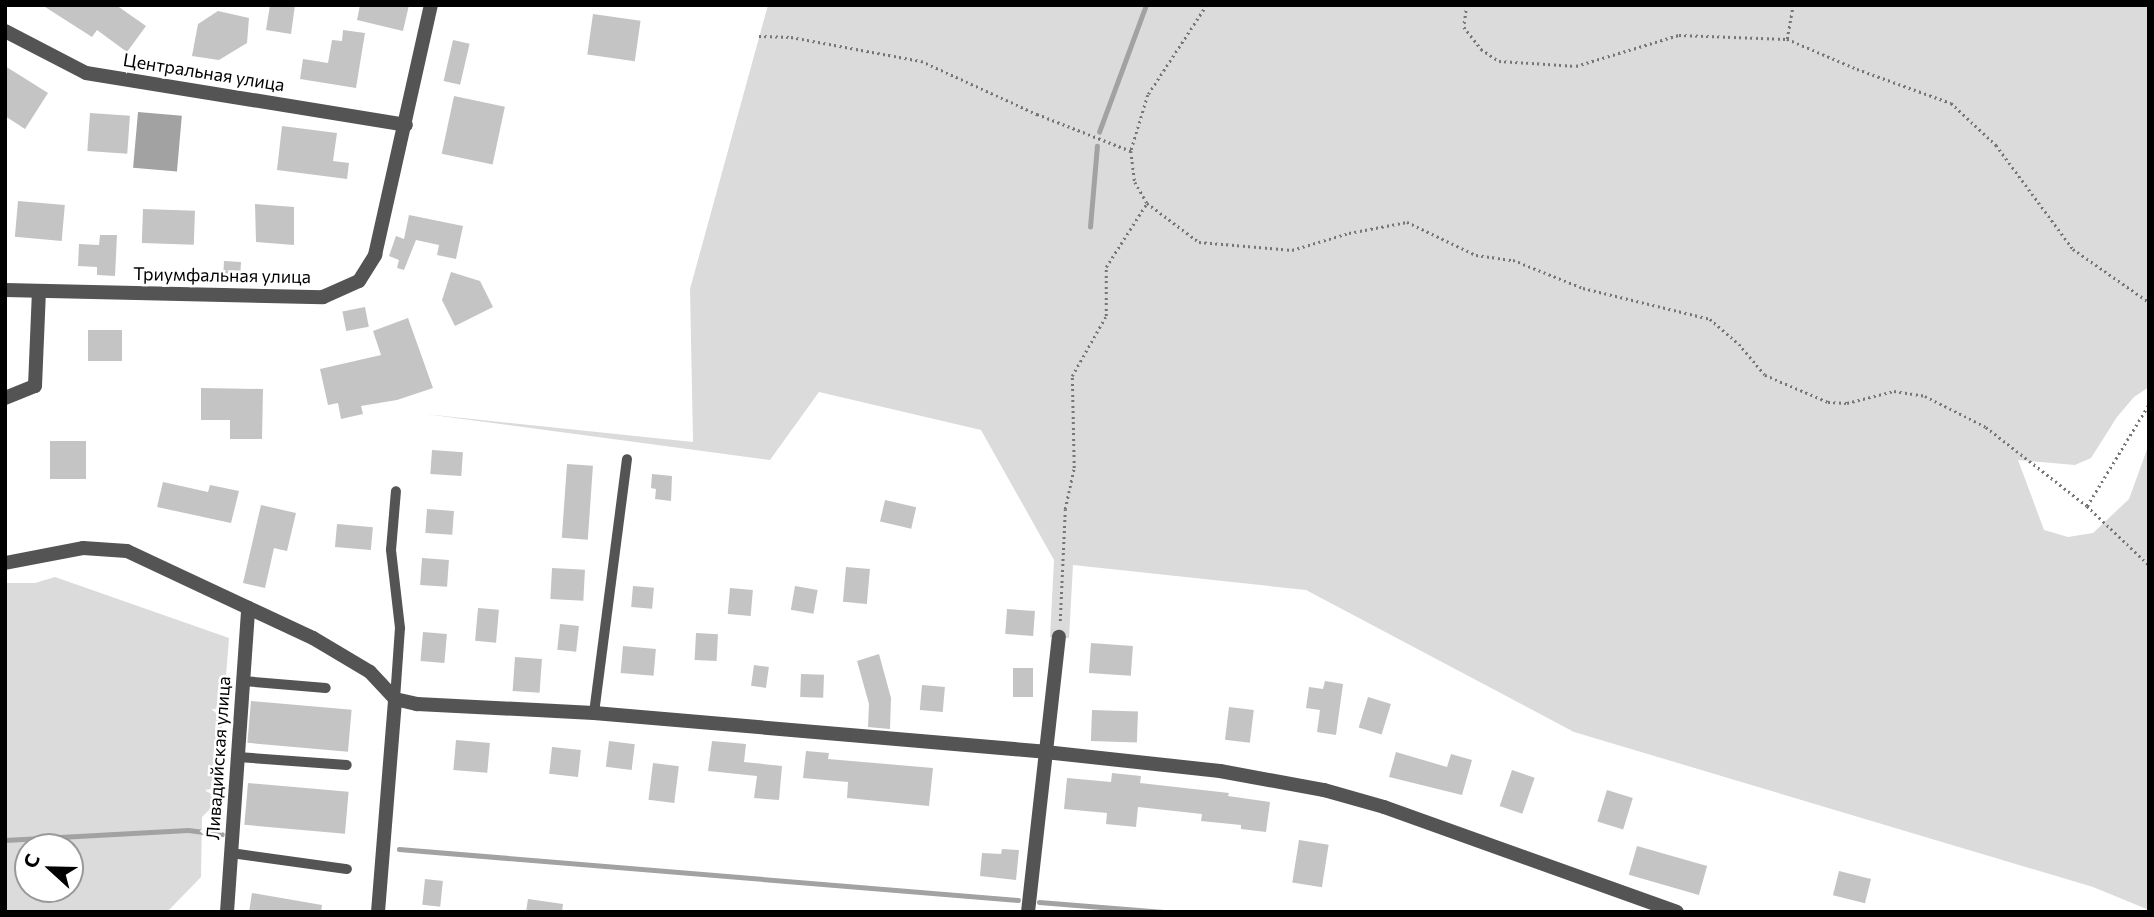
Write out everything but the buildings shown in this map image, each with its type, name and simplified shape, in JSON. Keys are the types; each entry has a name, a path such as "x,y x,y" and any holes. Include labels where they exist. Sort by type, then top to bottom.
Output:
{"street":[{"name":"Триумфальная улица","path":"5,290 323,297 359,281 375,255 431,5"},
{"name":"Центральная улица","path":"5,30 86,73 406,124"},
{"path":"5,398 35,386 39,291"},
{"path":"5,563 83,548 127,551 313,638 370,672 395,699 417,704 593,713 1045,752 1220,771 1324,790 1384,807 1677,912"},
{"name":"Ливадийская улица","path":"227,912 248,608"},
{"path":"1028,912 1059,637"},
{"path":"378,912 395,699"}],"lane":[{"path":"593,713 627,459"},
{"path":"395,699 400,628 391,550 396,491"},
{"path":"243,681 326,688"},
{"path":"238,757 346,765"},
{"path":"231,853 347,869"}],"path":[{"path":"1207,5 1148,95 1131,150 1135,183 1147,203 1199,243 1292,250 1349,233 1407,222 1476,255 1513,260 1583,288 1710,318 1739,344 1765,374 1828,402 1847,403 1894,391 1925,396 1986,427 2087,506 2149,565"},
{"path":"1467,5 1464,27 1481,49 1499,61 1576,66 1679,35 1787,39 1857,69 1951,103 1996,145 2073,249 2149,302"},
{"path":"1787,39 1793,5"},
{"path":"759,36 791,37 921,61 1037,114 1131,150"},
{"path":"1059,637 1065,509 1074,468 1072,376 1106,316 1105,267 1147,203"},
{"path":"2087,506 2149,404"}],"shaded area":[{"path":"768,5 2149,5 2149,387 2134,397 2117,417 2091,458 2075,465 2018,460 2044,530 2068,537 2093,533 2129,499 2149,444 2149,910 2093,887 1574,732 1306,590 1073,565 1069,638 1050,637 1054,560 981,430 819,392 770,460 425,414 693,442 690,289"},
{"path":"138,112 182,116 177,172 133,168"},
{"path":"55,577 229,638 216,803 202,817 201,877 167,912 5,912 5,583 35,583"}],"waterway":[{"path":"1099,132 1146,5"},
{"path":"1090,227 1097,146"},
{"path":"5,840 188,830 222,834"},
{"path":"399,849 1018,900"},
{"path":"1039,902 1164,912"}]}
